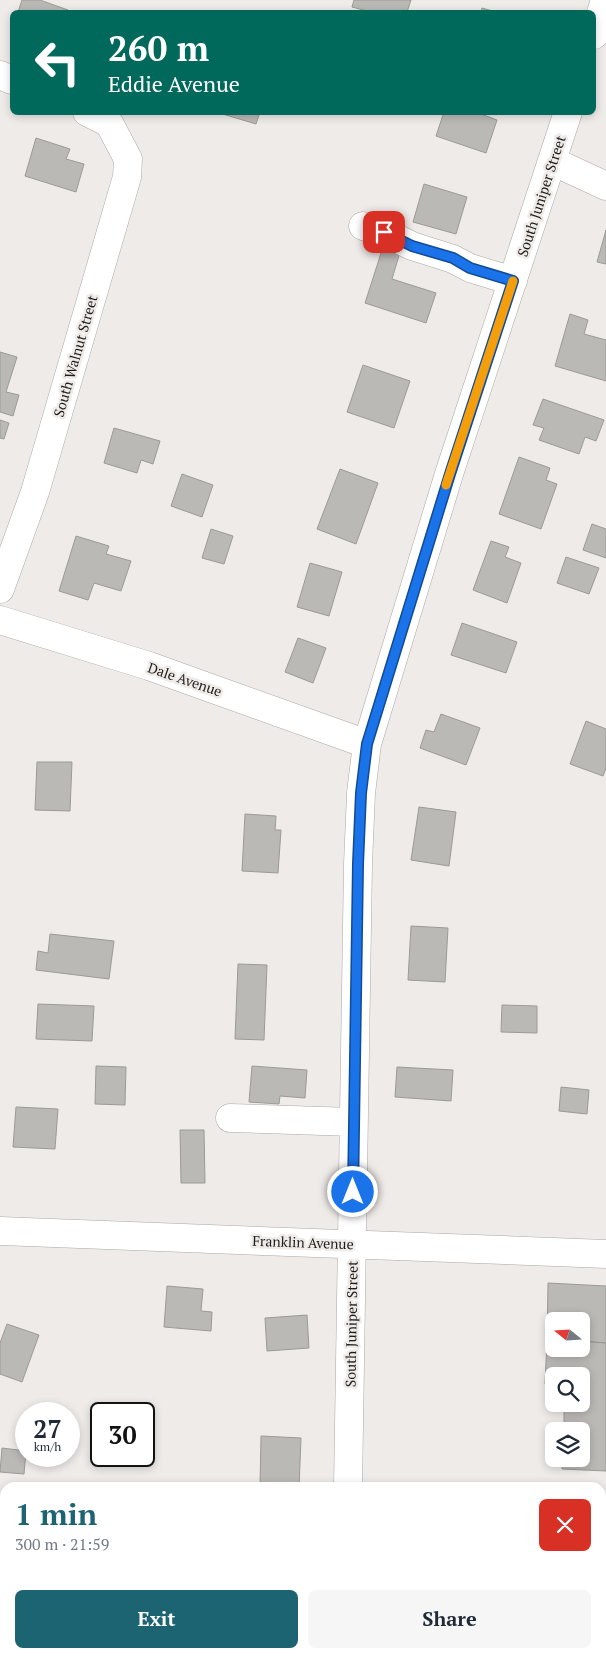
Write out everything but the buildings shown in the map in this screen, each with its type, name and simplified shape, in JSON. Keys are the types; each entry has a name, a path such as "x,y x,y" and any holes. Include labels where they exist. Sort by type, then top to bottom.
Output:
{"street":[{"path":"596,29 605,0"},
{"name":"South Juniper Street","path":"348,1482 358,864 361,793 367,744 450,474 567,115"},
{"name":"South Walnut Street","path":"0,589 35,492 127,177 128,159 98,118"},
{"path":"552,161 606,186"},
{"path":"364,226 384,232 412,246 453,258 470,268 513,281"},
{"name":"Dale Avenue","path":"0,620 149,666 367,744"},
{"path":"230,1118 353,1122"},
{"name":"Franklin Avenue","path":"0,1231 606,1254"}],"slow traffic":[{"path":"446,485 513,281"}],"route":[{"path":"353,1192 358,864 361,793 367,744 450,474 513,281 470,268 453,258 412,246 384,232"}]}
